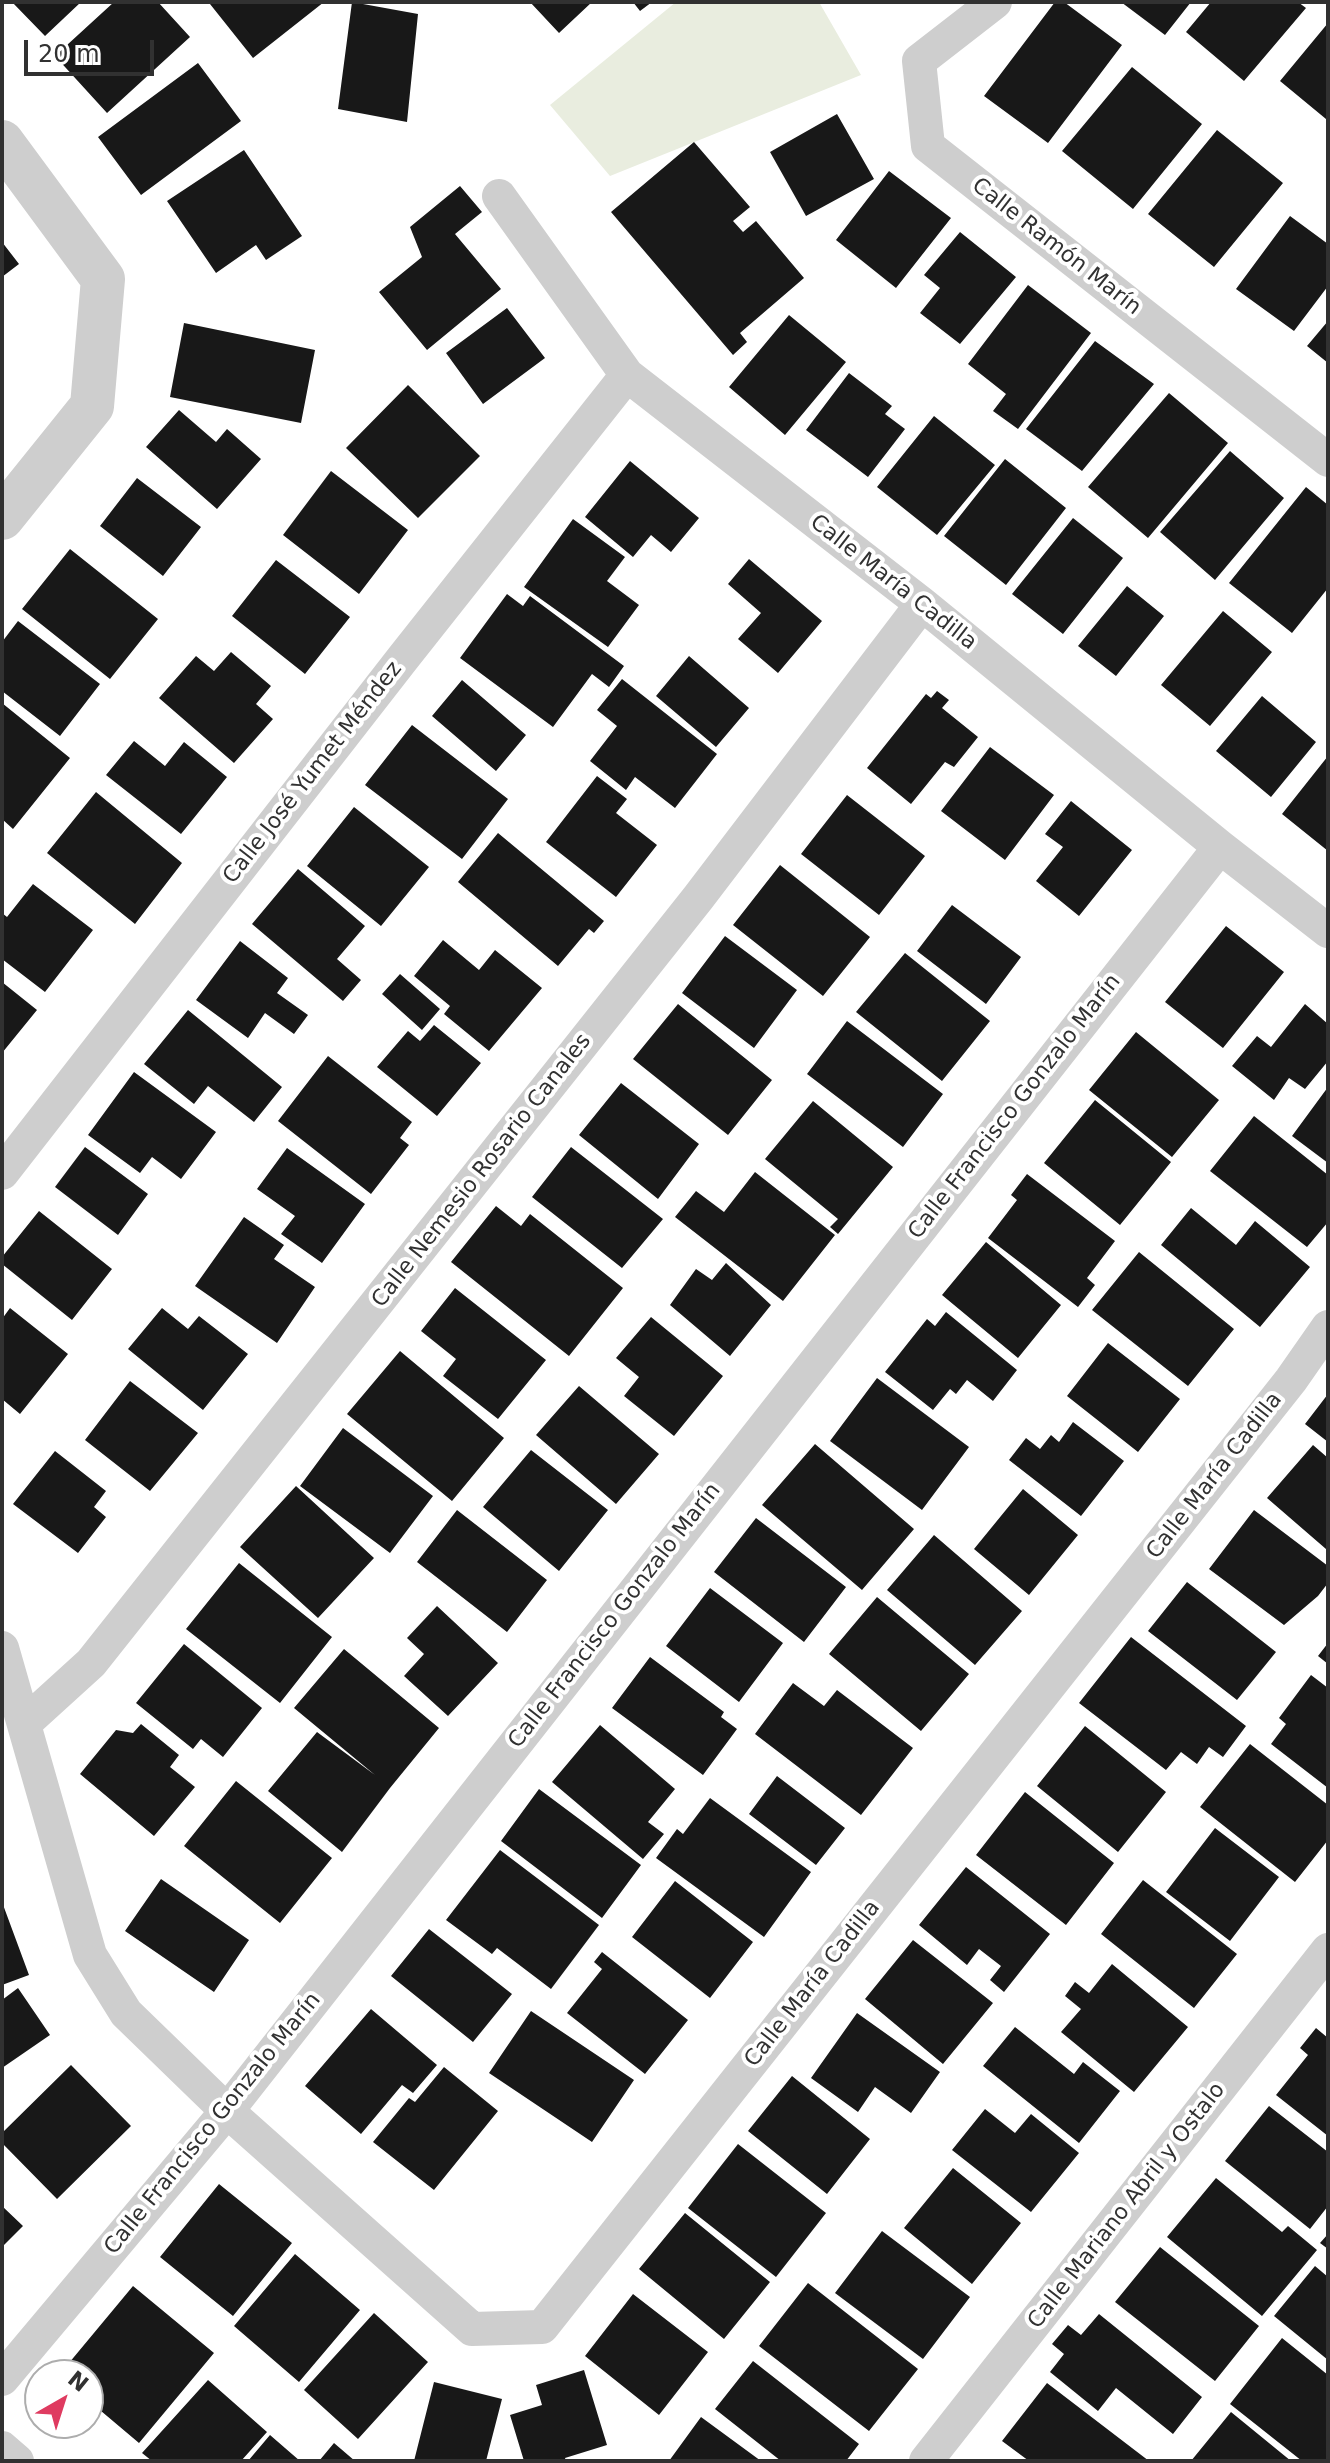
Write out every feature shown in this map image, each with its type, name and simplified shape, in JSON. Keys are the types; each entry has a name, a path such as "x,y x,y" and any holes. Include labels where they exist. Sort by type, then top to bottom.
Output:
{"street":[{"name":"Calle Ramón Marín","path":"995,2 919,61 928,146 1328,460"},
{"path":"2,142 103,279 92,406 2,518"},
{"name":"Calle María Cadilla","path":"499,196 627,375 922,604 1328,931"},
{"name":"Calle José Yumet Méndez","path":"2,1173 627,375"},
{"name":"Calle Nemesio Rosario Canales","path":"25,1723 91,1663 698,898 922,604"},
{"name":"Calle Francisco Gonzalo Marín","path":"2,2379 227,2111 1220,847"},
{"name":"Calle María Cadilla","path":"227,2111 472,2329 542,2327 1291,1380 1328,1327"},
{"path":"2,1648 90,1955 126,2013 227,2111"},
{"name":"Calle Mariano Abril y Ostalo","path":"926,2461 1328,1950"},
{"path":"2,2448 17,2461"}],"shaded area":[{"path":"676,2 819,2 861,75 610,176 550,105"}],"building":[{"path":"12,2 81,2 45,36"},
{"path":"114,2 158,2 190,37 107,113 55,56"},
{"path":"324,2 253,58 210,4"},
{"path":"352,2 418,14 407,122 338,109"},
{"path":"530,2 592,2 559,33"},
{"path":"633,2 652,2 640,11"},
{"path":"1055,2 1064,2 1122,45 1048,143 984,96"},
{"path":"1121,2 1191,2 1165,35"},
{"path":"1211,2 1298,2 1306,8 1244,81 1186,32"},
{"path":"1328,23 1328,117 1326,119 1280,81"},
{"path":"198,63 241,121 141,195 98,137"},
{"path":"1132,67 1202,124 1133,209 1062,151"},
{"path":"837,114 874,179 806,216 770,152"},
{"path":"1217,130 1283,183 1214,267 1148,214"},
{"path":"694,142 750,207 733,221 743,232 756,221 804,278 740,333 747,342 733,355 611,212"},
{"path":"244,150 302,236 266,260 256,245 216,273 167,201"},
{"path":"889,171 951,218 896,288 836,240"},
{"path":"460,186 482,212 455,234 501,289 427,350 379,292 422,257 410,227"},
{"path":"1290,216 1328,244 1328,286 1294,331 1236,289"},
{"path":"960,232 1016,277 960,344 920,313 940,288 924,275"},
{"path":"2,242 19,264 2,277"},
{"path":"1028,285 1091,333 1018,429 993,411 1006,394 968,364"},
{"path":"507,308 545,358 483,404 446,353"},
{"path":"789,315 846,362 785,435 729,387"},
{"path":"1328,321 1328,363 1307,346"},
{"path":"184,323 315,350 301,423 170,397"},
{"path":"1095,341 1154,384 1082,471 1026,429"},
{"path":"849,373 892,406 885,414 905,429 868,477 806,430"},
{"path":"408,385 480,456 418,518 346,448"},
{"path":"1169,393 1228,443 1148,538 1088,487"},
{"path":"179,410 216,442 227,429 261,459 217,509 146,447"},
{"path":"934,416 995,465 937,535 877,487"},
{"path":"1230,451 1284,498 1215,580 1160,532"},
{"path":"1005,459 1066,508 1006,585 944,536"},
{"path":"630,461 699,518 671,552 651,535 633,557 585,517"},
{"path":"331,471 408,530 359,594 283,535"},
{"path":"137,478 201,527 163,576 100,526"},
{"path":"1306,487 1328,505 1328,588 1292,633 1229,583"},
{"path":"1073,518 1123,558 1063,634 1012,594"},
{"path":"573,519 625,557 607,581 639,605 608,647 524,587"},
{"path":"70,549 158,619 110,679 22,609"},
{"path":"749,559 822,621 778,673 738,639 761,613 728,584"},
{"path":"276,560 350,617 305,674 232,616"},
{"path":"1127,586 1164,616 1116,676 1078,646"},
{"path":"507,594 523,606 530,596 624,666 609,687 592,674 553,727 460,658"},
{"path":"1223,611 1272,652 1210,726 1161,685"},
{"path":"18,621 100,684 60,736 2,691 2,642"},
{"path":"231,652 271,686 256,704 273,719 234,763 159,698 196,656 214,671"},
{"path":"689,656 749,708 716,747 656,696"},
{"path":"622,679 717,754 675,808 635,777 626,790 590,761 617,726 597,710"},
{"path":"462,680 526,735 496,771 432,716"},
{"path":"937,691 949,700 942,708 978,737 954,767 945,762 911,804 867,768 926,694 931,698"},
{"path":"1262,696 1316,742 1271,797 1216,751"},
{"path":"2,703 70,758 13,829 2,819"},
{"path":"412,725 508,799 462,859 365,785"},
{"path":"134,741 165,766 184,742 227,777 181,834 106,775"},
{"path":"990,747 1054,795 1005,860 941,811"},
{"path":"1328,756 1328,851 1282,814"},
{"path":"597,776 627,799 616,813 657,845 616,897 546,842"},
{"path":"96,792 182,863 135,924 47,853"},
{"path":"847,795 925,856 879,915 801,854"},
{"path":"1071,801 1132,850 1079,916 1036,881 1063,847 1045,834"},
{"path":"354,807 429,867 381,926 307,866"},
{"path":"498,833 604,921 594,933 589,929 558,966 458,882"},
{"path":"780,865 870,937 823,996 733,925"},
{"path":"298,869 365,926 337,959 361,980 343,1001 252,924"},
{"path":"33,884 93,930 45,992 2,959 2,913 7,917"},
{"path":"952,905 1021,957 986,1004 917,951"},
{"path":"1226,926 1284,972 1223,1048 1165,1002"},
{"path":"725,936 797,990 754,1048 682,993"},
{"path":"443,940 479,970 495,950 542,988 489,1051 444,1014 450,1006 414,976"},
{"path":"240,941 288,978 277,993 308,1015 294,1034 265,1013 248,1038 196,1000"},
{"path":"905,953 990,1021 942,1081 856,1012"},
{"path":"400,974 440,1009 422,1030 382,994"},
{"path":"2,982 37,1010 2,1053"},
{"path":"678,1004 772,1080 728,1135 633,1059"},
{"path":"1305,1004 1328,1024 1328,1061 1305,1089 1289,1078 1274,1100 1232,1066 1257,1036 1271,1047"},
{"path":"188,1010 282,1087 254,1122 208,1086 194,1104 144,1064"},
{"path":"847,1021 943,1094 903,1147 807,1074"},
{"path":"434,1025 481,1063 437,1116 377,1067 408,1031 420,1041"},
{"path":"1136,1032 1219,1100 1172,1157 1089,1090"},
{"path":"328,1056 412,1122 400,1138 409,1145 371,1194 278,1121"},
{"path":"134,1072 216,1132 181,1179 152,1157 140,1173 88,1135"},
{"path":"621,1083 699,1144 658,1199 579,1135"},
{"path":"1328,1087 1328,1163 1292,1136"},
{"path":"1095,1100 1171,1162 1120,1225 1044,1163"},
{"path":"813,1101 893,1167 838,1234 830,1227 838,1219 765,1159"},
{"path":"1254,1116 1328,1175 1328,1222 1307,1247 1210,1171"},
{"path":"85,1147 148,1194 118,1235 55,1187"},
{"path":"571,1147 663,1219 622,1268 532,1197"},
{"path":"287,1148 365,1204 322,1263 281,1234 295,1216 257,1189"},
{"path":"755,1172 835,1235 783,1301 675,1217 696,1191 724,1212"},
{"path":"1027,1174 1115,1241 1087,1278 1095,1285 1078,1307 988,1238 1017,1200 1011,1195"},
{"path":"496,1206 521,1226 530,1214 623,1288 569,1356 451,1262"},
{"path":"1191,1208 1236,1245 1255,1221 1310,1267 1260,1327 1161,1245"},
{"path":"39,1211 112,1269 72,1320 2,1264 2,1257"},
{"path":"244,1217 284,1245 274,1259 315,1287 277,1343 195,1286"},
{"path":"986,1242 1061,1305 1018,1358 942,1295"},
{"path":"1139,1252 1234,1329 1188,1386 1092,1310"},
{"path":"726,1263 771,1305 730,1356 670,1305 696,1269 712,1280"},
{"path":"455,1288 546,1360 498,1419 443,1376 456,1359 421,1331"},
{"path":"10,1308 68,1354 20,1414 2,1399 2,1319"},
{"path":"162,1308 188,1329 199,1316 248,1354 203,1410 128,1349"},
{"path":"946,1312 1017,1370 993,1401 967,1380 956,1394 950,1389 933,1410 885,1372 927,1319 935,1326"},
{"path":"651,1317 723,1376 674,1436 624,1396 639,1377 616,1358"},
{"path":"1108,1343 1180,1399 1138,1452 1067,1396"},
{"path":"400,1351 504,1438 452,1501 347,1414"},
{"path":"877,1378 969,1447 922,1510 830,1441"},
{"path":"130,1381 198,1433 150,1491 85,1440"},
{"path":"579,1386 659,1454 616,1504 536,1435"},
{"path":"1328,1394 1328,1442 1305,1424"},
{"path":"1073,1422 1124,1461 1081,1516 1009,1460 1026,1438 1040,1449 1051,1435 1059,1442"},
{"path":"343,1428 433,1496 390,1553 300,1486"},
{"path":"815,1444 914,1529 862,1590 762,1505"},
{"path":"1313,1445 1328,1458 1326,1549 1267,1498"},
{"path":"531,1450 608,1510 559,1571 483,1507"},
{"path":"55,1451 106,1491 94,1507 106,1517 78,1553 13,1504"},
{"path":"296,1486 374,1558 318,1618 240,1547"},
{"path":"1023,1489 1078,1535 1029,1595 974,1549"},
{"path":"457,1510 547,1580 507,1632 417,1562"},
{"path":"1254,1510 1328,1566 1328,1583 1318,1596 1284,1625 1209,1569"},
{"path":"756,1518 846,1587 804,1642 714,1572"},
{"path":"934,1535 1022,1611 975,1665 887,1590"},
{"path":"239,1563 332,1637 280,1703 186,1629"},
{"path":"1187,1582 1276,1652 1237,1700 1148,1631"},
{"path":"710,1588 783,1643 739,1702 666,1646"},
{"path":"877,1597 969,1674 921,1731 829,1654"},
{"path":"437,1606 498,1663 448,1716 404,1676 424,1654 407,1638"},
{"path":"1131,1637 1246,1726 1223,1757 1209,1747 1197,1764 1181,1752 1166,1770 1079,1703"},
{"path":"1328,1643 1328,1664 1318,1656"},
{"path":"184,1644 262,1708 223,1757 201,1739 193,1749 136,1703"},
{"path":"344,1649 439,1728 342,1852 268,1791 317,1732 375,1775 294,1708"},
{"path":"650,1657 724,1712 721,1717 737,1729 703,1775 612,1708"},
{"path":"1311,1675 1328,1688 1328,1788 1271,1744 1286,1724 1279,1718"},
{"path":"793,1683 824,1706 837,1690 913,1748 861,1815 755,1734"},
{"path":"141,1724 179,1755 170,1767 195,1787 154,1836 80,1774 116,1730 133,1733"},
{"path":"600,1725 675,1789 648,1822 664,1834 643,1859 552,1782"},
{"path":"1085,1726 1166,1792 1118,1852 1037,1786"},
{"path":"1250,1744 1328,1805 1328,1840 1295,1882 1200,1807"},
{"path":"777,1776 845,1828 816,1865 749,1814"},
{"path":"236,1781 332,1858 280,1923 184,1846"},
{"path":"539,1789 641,1865 602,1918 501,1841"},
{"path":"1025,1792 1114,1863 1066,1925 976,1855"},
{"path":"710,1798 811,1872 764,1937 656,1858 677,1829 683,1834"},
{"path":"1215,1828 1279,1877 1230,1941 1166,1892"},
{"path":"500,1850 599,1925 551,1989 497,1948 492,1954 446,1920"},
{"path":"966,1867 1050,1934 1004,1992 990,1980 1001,1966 979,1949 967,1965 919,1925"},
{"path":"161,1879 249,1940 214,1992 125,1931"},
{"path":"1143,1880 1237,1954 1194,2008 1101,1934"},
{"path":"675,1881 753,1942 710,1998 632,1937"},
{"path":"2,1902 29,1975 2,1985"},
{"path":"429,1929 512,1994 473,2042 391,1976"},
{"path":"913,1940 993,2003 943,2064 865,1999"},
{"path":"602,1952 688,2020 645,2074 567,2013 602,1969 594,1962"},
{"path":"1112,1964 1188,2027 1134,2092 1061,2032 1081,2009 1065,1996 1075,1982 1089,1993"},
{"path":"18,1988 50,2035 2,2068 2,2000"},
{"path":"371,2009 437,2065 413,2093 402,2085 361,2134 305,2086"},
{"path":"531,2011 634,2080 592,2142 489,2073"},
{"path":"857,2013 940,2072 911,2113 875,2087 858,2112 811,2078"},
{"path":"1015,2027 1074,2074 1083,2062 1120,2091 1079,2143 983,2066"},
{"path":"1316,2028 1328,2038 1328,2136 1276,2095 1308,2055 1300,2048"},
{"path":"71,2065 131,2126 57,2199 2,2143 2,2133"},
{"path":"444,2067 498,2111 434,2190 373,2142 409,2098 415,2102"},
{"path":"792,2076 870,2139 827,2194 748,2131"},
{"path":"1269,2106 1328,2152 1328,2206 1310,2229 1225,2161"},
{"path":"985,2109 1015,2133 1031,2114 1079,2153 1031,2212 952,2150"},
{"path":"738,2144 826,2213 776,2277 688,2208"},
{"path":"953,2168 1021,2223 972,2284 904,2228"},
{"path":"1216,2178 1282,2232 1288,2226 1317,2250 1262,2316 1167,2237"},
{"path":"219,2184 292,2243 233,2316 160,2257"},
{"path":"2,2206 23,2226 2,2247"},
{"path":"685,2213 770,2282 724,2339 639,2269"},
{"path":"882,2231 970,2297 923,2359 835,2293"},
{"path":"1328,2234 1328,2249 1320,2243"},
{"path":"1160,2247 1259,2326 1215,2381 1115,2302"},
{"path":"295,2254 360,2310 299,2382 234,2326"},
{"path":"1315,2266 1328,2277 1328,2360 1274,2316"},
{"path":"808,2283 918,2369 869,2431 759,2346"},
{"path":"133,2286 214,2353 139,2443 104,2413 104,2359 72,2359"},
{"path":"633,2294 708,2352 659,2415 585,2356"},
{"path":"374,2313 428,2362 358,2439 304,2390"},
{"path":"1099,2314 1202,2397 1173,2434 1116,2388 1098,2411 1050,2372 1064,2354 1052,2344 1068,2325 1081,2335"},
{"path":"1282,2338 1328,2375 1328,2461 1302,2461 1230,2404"},
{"path":"753,2361 859,2444 846,2461 781,2461 715,2409"},
{"path":"584,2370 607,2445 565,2458 566,2461 524,2461 510,2415 542,2405 536,2385"},
{"path":"208,2380 267,2432 241,2461 152,2461 142,2453"},
{"path":"434,2382 502,2399 486,2461 414,2461"},
{"path":"1047,2383 1149,2461 1029,2461 1002,2441"},
{"path":"1231,2412 1291,2461 1191,2461"},
{"path":"701,2417 761,2461 669,2461"},
{"path":"270,2435 300,2461 248,2461"},
{"path":"334,2443 355,2461 319,2461"}]}
